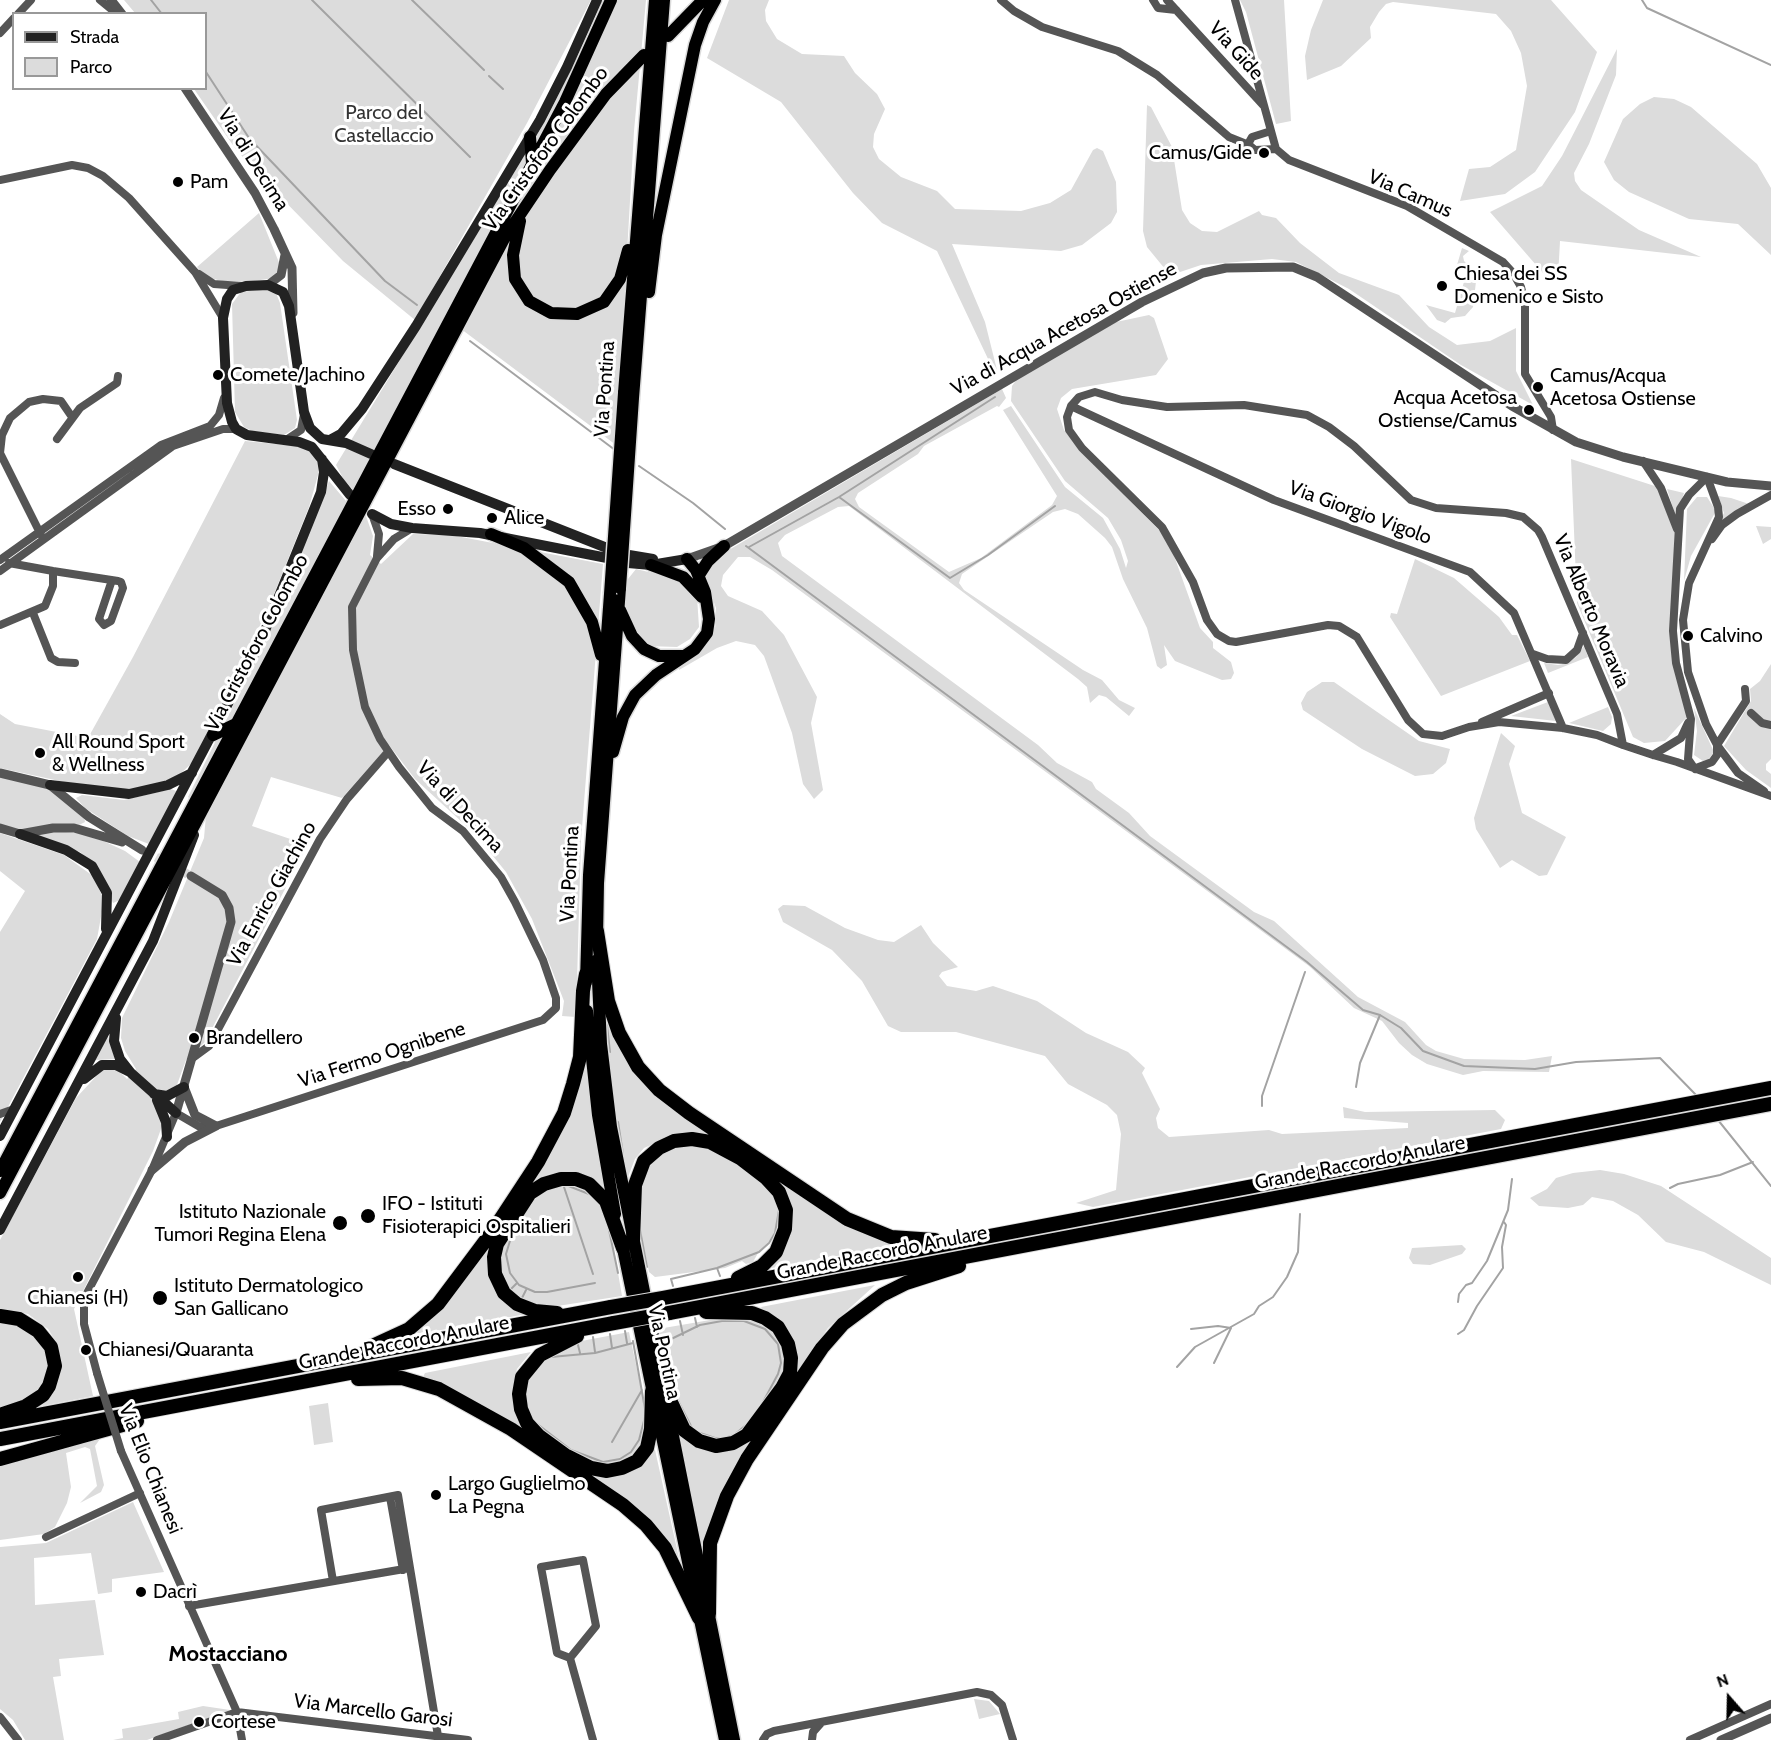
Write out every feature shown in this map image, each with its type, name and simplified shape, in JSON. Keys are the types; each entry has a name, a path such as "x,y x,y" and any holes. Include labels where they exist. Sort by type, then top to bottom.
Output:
{"highway":[{"name":"Via Cristoforo Colombo","path":"0,1171 579,74 611,0"},
{"name":"Via Pontina","path":"655,0 639,200 629,395 615,591 604,677 589,875 586,974 595,1098 628,1245 704,1616 725,1740"},
{"name":"Via Pontina","path":"629,395 638,340 664,0"},
{"path":"668,36 703,0"},
{"path":"638,340 695,45 703,21 715,0"},
{"name":"Via Cristoforo Colombo","path":"0,1193 496,254 523,208 610,88 644,55"},
{"path":"530,137 532,164"},
{"path":"523,208 513,249 512,265 517,284 526,298 540,309 571,315 600,305 616,286 626,264 631,224 639,200"},
{"path":"491,534 529,552 572,585 597,633 604,677"},
{"path":"699,575 708,561 724,546"},
{"path":"607,771 621,723 633,698 656,675 685,656 706,636 709,624 708,605 699,575 684,560"},
{"path":"651,565 676,573 691,582 708,605"},
{"name":"Via Pontina","path":"615,591 618,605 597,931 598,1005 605,1084 628,1245"},
{"path":"618,605 632,636 644,649 662,656 685,656"},
{"path":"213,735 236,724"},
{"path":"597,931 607,993 619,1033 638,1067 659,1090 681,1108 829,1208 880,1234 903,1239 931,1240 1012,1232"},
{"path":"345,1358 402,1334 438,1304 492,1232 538,1162 564,1113 580,1057 586,974"},
{"name":"Grande Raccordo Anulare","path":"0,1422 1771,1088"},
{"name":"Grande Raccordo Anulare","path":"0,1439 1771,1104"},
{"path":"628,1245 636,1179 644,1161 653,1151 674,1142 696,1139 710,1142 740,1158 778,1190 786,1210 785,1229 776,1252 765,1264 745,1275 706,1290"},
{"path":"592,1311 542,1312 513,1302 502,1290 495,1274 494,1257 497,1244 530,1194 544,1184 565,1178 584,1182 602,1195 628,1245"},
{"path":"704,1616 710,1543 727,1496 747,1459 834,1332 859,1310 899,1286 1017,1248"},
{"path":"657,1387 684,1430 699,1441 719,1446 735,1443 747,1436 770,1407 790,1370 791,1358 785,1338 775,1324 765,1318 742,1312 673,1312"},
{"path":"0,1316 19,1319 38,1331 52,1350 55,1366 49,1386 43,1395 26,1406 0,1415"},
{"path":"609,1324 555,1346 530,1365 522,1377 519,1395 527,1424 538,1436 582,1464 599,1470 616,1470 634,1463 648,1448 657,1387"},
{"path":"293,1384 379,1377 402,1378 439,1389 486,1413 604,1491 642,1520 670,1554 704,1616"},
{"path":"0,1459 131,1423 186,1404"},
{"name":"Via Pontina","path":"704,1616 734,1740"}],"main road":[{"name":"Via Cristoforo Colombo","path":"329,440 343,433 380,383 530,137 567,67 597,0"},
{"name":"Via di Decima","path":"268,285 278,288 284,294 292,322 304,412 312,432 319,438 329,440"},
{"path":"268,285 237,288 229,295 223,318 229,415 236,429 249,436 308,445 350,495"},
{"path":"329,440 346,443 371,454"},
{"name":"Via Cristoforo Colombo","path":"0,1136 213,735 274,611 321,492 324,472 322,459"},
{"path":"372,514 390,524 412,528 441,528 491,534 537,544 607,553 551,526 394,464"},
{"path":"537,544 551,526"},
{"path":"551,526 551,546"},
{"name":"Via di Acqua Acetosa Ostiense","path":"628,559 684,560 651,565 628,559"},
{"path":"50,785 129,794 163,786 192,773"},
{"name":"Via Cristoforo Colombo","path":"0,1230 158,930 200,813"},
{"path":"20,834 71,852 95,870 105,887 109,904 103,940"},
{"path":"118,1009 114,1028 118,1055 131,1073 176,1113"},
{"path":"69,1098 90,1072 99,1065 116,1065 131,1073"},
{"path":"154,1094 167,1096 184,1087"},
{"path":"154,1094 165,1117 167,1137"}],"street":[{"path":"20,12 31,0"},
{"path":"100,0 115,12"},
{"path":"111,0 120,12"},
{"path":"1001,0 1014,11 1042,27 1118,51 1157,75 1229,137 1258,151 1276,149 1235,0"},
{"path":"1153,0 1158,8 1176,10"},
{"name":"Via Gide","path":"1167,0 1264,106"},
{"path":"0,33 12,20"},
{"name":"Via di Decima","path":"185,90 259,199 291,264 294,279 292,322"},
{"path":"1249,145 1252,137 1271,131"},
{"name":"Via Camus","path":"1276,149 1289,160 1407,206 1503,262 1521,286 1525,303 1524,374 1551,417 1553,430"},
{"path":"0,180 61,166 76,166 92,170 123,192 195,273 223,318"},
{"path":"268,285 281,275 284,253"},
{"name":"Via di Acqua Acetosa Ostiense","path":"684,560 724,546 1142,302 1203,273 1226,268 1293,267 1317,277 1512,406 1553,430 1593,448 1707,477 1771,486"},
{"path":"195,273 214,284 246,286"},
{"path":"57,439 72,417 84,405 115,384 118,376"},
{"path":"0,571 41,535 166,442 212,425 221,411 226,387"},
{"name":"Via Alberto Moravia","path":"1071,406 1079,398 1095,392 1122,400 1167,406 1244,405 1307,415 1329,427 1354,446 1411,501 1436,508 1506,513 1523,517 1538,530 1542,537 1617,714 1623,745"},
{"path":"41,535 0,453 2,435 10,418 29,402 43,399 61,401 72,417"},
{"path":"1071,406 1067,417 1069,430 1082,448 1162,527 1193,582 1207,620 1217,634 1236,642 1328,625 1346,628 1357,637 1417,731 1436,736 1499,722 1563,728 1597,735 1771,796"},
{"name":"Via Giorgio Vigolo","path":"1071,406 1274,500 1470,572 1514,614 1563,728"},
{"path":"286,440 301,430 304,412"},
{"path":"1,559 41,535 173,446 223,429 236,429"},
{"path":"1643,461 1661,488 1678,532"},
{"path":"1695,769 1688,759 1691,719 1676,663 1673,631 1678,582 1680,509 1689,495 1707,477 1718,507 1719,517 1689,583 1683,620 1683,645 1688,672 1698,704 1717,745 1738,773 1771,796"},
{"path":"1703,550 1722,525 1771,495"},
{"name":"Via di Decima","path":"372,514 379,534 377,558"},
{"name":"Via di Decima","path":"412,528 394,539 377,558 353,604 352,632 365,707 388,752 432,808 463,831 501,877 543,960 556,998 555,1010"},
{"path":"1,559 11,563 53,571 112,580 121,582 123,588 111,622 104,625 100,622 100,618 112,580"},
{"path":"0,625 33,613 47,603 54,584 53,571"},
{"path":"33,613 51,658 58,662 75,663"},
{"path":"1533,654 1547,660 1566,660 1577,650 1583,633"},
{"path":"1695,769 1712,762 1717,755 1717,745 1746,701 1745,689"},
{"path":"1469,727 1549,693"},
{"path":"1751,712 1762,723 1771,725"},
{"path":"1653,755 1681,738 1691,719"},
{"name":"Via Enrico Giachino","path":"194,1057 209,1046 324,831 388,752"},
{"path":"0,828 20,834 53,828 81,830 137,848 89,817 50,785 1,773"},
{"path":"81,830 87,825 89,817"},
{"path":"191,876 222,895 229,908 231,919 194,1057 176,1113 200,1127 216,1126"},
{"name":"Via Fermo Ognibene","path":"216,1126 543,1020 555,1010"},
{"path":"184,1087 195,1115 216,1126"},
{"path":"0,1114 15,1108"},
{"name":"Via Elio Chianesi","path":"176,1113 152,1170 86,1297 84,1324 121,1451 237,1712 242,1740"},
{"path":"152,1170 185,1142 216,1126"},
{"path":"46,1537 140,1493"},
{"path":"333,1581 321,1510 394,1496 438,1736"},
{"path":"583,1560 596,1626 570,1658 556,1653 541,1566 583,1560"},
{"path":"189,1606 406,1569"},
{"path":"570,1658 593,1740"},
{"path":"763,1740 769,1732 981,1692 993,1696 1002,1705 1013,1740"},
{"path":"1690,1740 1771,1704"},
{"path":"157,1740 237,1712"},
{"name":"Via Marcello Garosi","path":"237,1712 468,1740"},
{"path":"0,1717 18,1740"},
{"path":"1721,1740 1771,1718"},
{"path":"812,1740 814,1730 822,1722"}],"green space":[{"name":"Parco del Castellaccio","path":"124,0 591,0 527,123 415,320 343,261 265,181 237,151 195,90 207,90 207,12 134,12"},
{"path":"602,0 646,0 634,131 616,445 453,323 361,498 344,480 336,465 546,120 593,25"},
{"path":"729,0 769,0 765,10 766,21 777,39 802,54 844,56 855,73 877,94 885,109 874,134 873,147 879,159 901,177 937,191 955,209 1021,211 1050,203 1071,190 1093,150 1097,148 1103,151 1116,182 1117,212 1111,223 1082,245 1061,251 952,244 985,322 997,370 993,379 989,361 937,251 882,223 853,193 781,102 707,58"},
{"path":"1240,0 1284,0 1291,121 1276,124 1246,12"},
{"path":"1323,0 1551,0 1597,52 1575,112 1535,172 1505,194 1460,201 1469,169 1490,167 1516,150 1527,86 1521,53 1511,31 1496,14 1393,2 1386,4 1379,12 1370,27 1371,38 1341,66 1307,80 1305,56 1311,30"},
{"path":"1617,49 1616,75 1589,144 1574,173 1575,181 1581,190 1639,230 1701,257 1560,241 1558,277 1543,273 1490,212 1542,186 1562,156"},
{"path":"1654,97 1674,99 1691,107 1757,164 1771,188 1771,255 1738,224 1689,219 1629,192 1614,180 1604,162 1623,119 1640,104"},
{"path":"1147,105 1151,107 1172,147 1182,210 1190,223 1202,231 1217,232 1259,211 1262,215 1276,218 1300,243 1339,273 1399,295 1429,327 1457,345 1490,341 1516,328 1516,371 1533,405 1461,365 1349,289 1296,262 1272,259 1201,265 1159,279 1165,269 1147,247 1143,231"},
{"path":"259,213 280,265 274,278 247,282 222,281 206,277 197,267"},
{"path":"1462,248 1469,251 1463,256 1464,261 1477,273 1473,307 1465,316 1451,318 1445,323 1437,320 1426,305 1455,313 1468,268 1457,265"},
{"path":"267,289 276,293 280,303 297,420 295,428 284,435 252,431 244,427 235,412 232,304 241,292"},
{"path":"1149,315 1154,318 1168,359 1156,375 1072,389 1061,398 1057,409 1064,430 1091,462 1168,539 1200,628 1213,642 1213,648 1231,662 1234,673 1231,679 1222,680 1175,661 1164,645 1167,665 1161,669 1157,666 1147,628 1123,579 1112,547 1078,514 1065,509 1053,512 962,574 959,583 964,590 1083,670 1102,680 1119,700 1135,708 1129,716 1106,697 1099,695 1090,703 1087,687 1078,679 849,506 838,507 785,535 778,543 782,556 1038,745 1057,763 1092,782 1096,789 1129,813 1150,836 1254,912 1274,921 1358,997 1405,1022 1426,1045 1436,1051 1464,1059 1525,1060 1552,1056 1549,1072 1483,1071 1463,1075 1427,1064 1412,1055 1399,1043 1382,1021 1354,1008 1309,966 772,570 750,557 738,557 723,575 721,586 728,596 762,611 784,635 817,697 811,723 823,790 814,799 803,784 792,733 764,656 755,645 736,641 717,648 679,670 680,663 709,643 716,625 716,608 704,575 722,554 1002,389 1006,398 999,407 997,406 924,446 918,454 858,493 855,499 859,507 949,572 981,558 1052,505 1057,496 1003,410 1011,406 1065,487 1103,518 1120,549 1126,568 1128,561 1121,540 1108,518 1065,481 1011,401 1012,386 1017,379 1116,322"},
{"path":"245,441 298,446 311,451 319,464 318,475 309,507 268,609 194,761 178,776 155,785 129,790 64,782 0,768 0,714 15,724 88,738 133,657"},
{"path":"1571,459 1661,488 1679,542 1673,631 1687,717 1665,741 1644,743 1633,737 1577,603"},
{"path":"329,481 346,501 366,516 373,536 370,555 381,564 413,534 451,535 603,564 581,840 576,1017 562,1016 564,1001 532,919 506,872 475,834 415,779 389,745 342,798 271,777 252,826 308,845 205,1042 186,1060 153,1151 74,1309 93,1396 42,1406 53,1389 61,1366 58,1345 48,1329 28,1314 0,1309 0,1240 76,1098 102,1070 117,1069 127,1079 136,1069 125,1051 121,1038 122,1018 169,922 204,838 206,815 188,797 273,625"},
{"path":"1667,489 1684,493 1677,514 1675,514"},
{"path":"1718,496 1749,504 1716,528 1724,513"},
{"path":"1697,497 1707,497 1716,511 1691,556 1684,581 1687,509"},
{"path":"1756,526 1771,527 1771,539 1763,544"},
{"path":"1415,559 1454,578 1499,617 1512,635 1517,635 1530,661 1441,696 1390,617 1391,613 1397,614"},
{"path":"636,569 678,579 697,597 699,627 690,639 677,647 647,646 629,624 624,603 628,579"},
{"path":"1584,646 1588,657 1548,673 1544,663 1558,665 1568,663"},
{"path":"1771,664 1771,759 1766,764 1766,770 1771,774 1771,788 1746,770 1724,746 1751,701 1750,689 1760,681"},
{"path":"1322,682 1334,682 1419,741 1450,749 1446,763 1433,774 1415,776 1362,749 1303,710 1301,703 1307,692"},
{"path":"1548,702 1556,721 1511,716"},
{"path":"1608,707 1612,717 1611,724 1603,731 1569,723"},
{"path":"1694,708 1714,752 1708,760 1703,761 1694,755 1697,731"},
{"path":"1501,733 1515,746 1509,764 1522,813 1566,837 1547,875 1539,876 1512,860 1500,868 1476,829 1474,818"},
{"path":"0,776 48,788 84,817 85,822 79,825 18,831 0,825"},
{"path":"171,789 176,791 175,797 149,844 128,836 85,808 76,798 82,795 124,800"},
{"path":"50,831 79,833 97,838 125,851 140,862 120,900 113,903 94,864 80,852 37,837 38,834"},
{"path":"0,833 64,855 93,876 104,900 97,939 0,1122 0,932 25,891 0,871"},
{"path":"783,905 805,906 845,928 878,940 894,942 921,925 933,943 958,967 942,972 939,976 947,986 976,991 993,986 1037,1001 1086,1033 1128,1052 1145,1068 1142,1073 1160,1109 1156,1118 1158,1128 1169,1137 1269,1130 1282,1134 1408,1128 1408,1123 1344,1118 1343,1107 1365,1112 1495,1110 1505,1120 1501,1129 1093,1207 1076,1203 1116,1190 1121,1134 1117,1115 1107,1105 1068,1084 1045,1056 956,1032 901,1032 888,1026 862,981 832,950 783,922 778,909"},
{"path":"607,1026 612,1027 625,1054 725,1140 662,1140 644,1148 635,1159 626,1182 614,1104"},
{"path":"108,1036 115,1059 96,1060 95,1059"},
{"path":"583,1051 604,1194 577,1174 564,1172 549,1174 526,1186"},
{"path":"694,1142 720,1149 768,1182 781,1203 779,1231 758,1253 753,1262 746,1264 742,1261 725,1268 655,1277 649,1272 638,1219 641,1179 654,1156 678,1145"},
{"path":"1600,1170 1624,1174 1661,1186 1771,1258 1771,1285 1704,1252 1666,1242 1638,1215 1613,1201 1592,1197 1583,1205 1568,1208 1539,1206 1530,1198 1547,1189 1556,1178 1573,1173"},
{"path":"770,1173 894,1242 891,1246 761,1270 784,1249 792,1224 791,1204"},
{"path":"581,1183 602,1204 611,1232 622,1296 551,1307 526,1304 505,1286 497,1259 502,1241 531,1198 545,1185"},
{"path":"494,1236 491,1270 526,1314 420,1334 416,1332"},
{"path":"1462,1245 1466,1249 1462,1254 1430,1265 1413,1264 1409,1258 1412,1248"},
{"path":"875,1285 828,1328 790,1383 794,1362 761,1307"},
{"path":"739,1315 772,1327 785,1353 784,1378 749,1428 726,1439 710,1439 685,1425 677,1408 667,1369 672,1360 664,1356 658,1329"},
{"path":"0,1320 8,1320 41,1339 51,1366 39,1394 0,1412"},
{"path":"629,1332 648,1420 644,1443 630,1456 619,1462 602,1466 591,1464 535,1429 521,1393 532,1366 571,1343"},
{"path":"531,1352 517,1369 513,1384 515,1403 526,1432 449,1387 423,1377 425,1373"},
{"path":"328,1403 333,1442 314,1445 309,1406"},
{"path":"679,1429 697,1443 754,1435 718,1499 703,1552"},
{"path":"100,1439 95,1446 104,1485 101,1492 80,1503 97,1486 90,1449 85,1447 66,1453 71,1487 67,1503 55,1527 44,1534 0,1540 0,1465"},
{"path":"653,1441 679,1558 577,1468 618,1473"},
{"path":"133,1502 164,1572 112,1579 112,1592 98,1594 91,1553 34,1558 35,1605 95,1600 104,1655 59,1659 61,1676 53,1677 64,1740 25,1740 13,1720 0,1709 0,1547 46,1543"},
{"path":"974,1699 989,1701 1000,1714 979,1719"},
{"path":"203,1706 230,1710 147,1740 113,1740 123,1738 122,1729 179,1719 178,1712"}],"waterway":[{"path":"151,0 160,12"},
{"path":"312,0 470,157"},
{"path":"412,0 484,70"},
{"path":"1642,0 1647,8 1771,65"},
{"path":"207,74 249,138 385,281 417,305"},
{"path":"489,76 503,89"},
{"path":"470,341 615,450"},
{"path":"749,547 839,497 995,397"},
{"path":"639,466 693,503 725,529"},
{"path":"839,497 950,578 988,555 1055,506"},
{"path":"746,546 1307,962 1363,1010 1380,1015 1401,1028 1423,1051 1464,1066 1535,1069 1576,1062 1660,1058 1697,1096"},
{"path":"1262,1106 1262,1096 1305,972"},
{"path":"1356,1087 1360,1063 1380,1015"},
{"path":"607,1025 610,1052"},
{"path":"1718,1120 1771,1186"},
{"path":"618,1122 623,1154"},
{"path":"1670,1188 1678,1184 1720,1175 1753,1162"},
{"path":"1458,1302 1459,1294 1466,1285 1472,1283 1487,1261 1508,1210 1512,1179"},
{"path":"563,1184 593,1274"},
{"path":"566,1185 594,1196"},
{"path":"673,1286 671,1279 717,1268 759,1252 769,1243 775,1233 779,1210"},
{"path":"1177,1367 1195,1347 1254,1314 1259,1306 1273,1297 1287,1277 1298,1252 1300,1214"},
{"path":"1458,1334 1464,1330 1503,1268 1502,1247 1506,1225 1504,1222"},
{"path":"608,1225 618,1273"},
{"path":"640,1230 647,1267"},
{"path":"513,1231 506,1254 510,1273 519,1285 535,1292 547,1292 595,1283"},
{"path":"717,1268 720,1276"},
{"path":"509,1291 517,1283"},
{"path":"521,1300 526,1290"},
{"path":"695,1318 697,1327"},
{"path":"680,1321 683,1335"},
{"path":"663,1343 700,1325 722,1321 744,1321 765,1329 778,1344 781,1363 778,1374 762,1404"},
{"path":"1191,1329 1218,1326 1231,1328 1214,1363"},
{"path":"625,1331 627,1343"},
{"path":"610,1334 612,1348"},
{"path":"593,1337 595,1352"},
{"path":"577,1341 580,1353"},
{"path":"633,1341 645,1409"},
{"path":"551,1357 595,1353 633,1343"},
{"path":"663,1345 666,1356"},
{"path":"668,1368 673,1391 692,1428"},
{"path":"612,1442 642,1390"},
{"path":"536,1423 571,1450 603,1462 620,1459 631,1452 639,1440 645,1417"},
{"path":"697,1432 715,1438 725,1438 734,1435 746,1425"}],"tunnel":[{"path":"144,851 191,876"}],"place":[{"name":"Camus/Gide","path":"1264,153"},
{"name":"Pam","path":"178,182"},
{"name":"Chiesa dei SS Domenico e Sisto","path":"1442,286"},
{"name":"Comete/Jachino","path":"218,375"},
{"name":"Camus/Acqua Acetosa Ostiense","path":"1538,387"},
{"name":"Acqua Acetosa Ostiense/Camus","path":"1529,410"},
{"name":"Esso","path":"448,509"},
{"name":"Alice","path":"492,518"},
{"name":"Calvino","path":"1688,636"},
{"name":"All Round Sport & Wellness","path":"40,753"},
{"name":"Brandellero","path":"194,1038"},
{"name":"IFO - Istituti Fisioterapici Ospitalieri","path":"368,1216"},
{"name":"Istituto Nazionale Tumori Regina Elena","path":"340,1223"},
{"name":"Chianesi (H)","path":"78,1277"},
{"name":"Istituto Dermatologico San Gallicano","path":"160,1298"},
{"name":"Chianesi/Quaranta","path":"86,1350"},
{"name":"Largo Guglielmo La Pegna","path":"436,1495"},
{"name":"Dacrì","path":"141,1592"},
{"name":"Cortese","path":"199,1722"}],"district":[{"name":"Mostacciano","path":"228,1655"}]}
